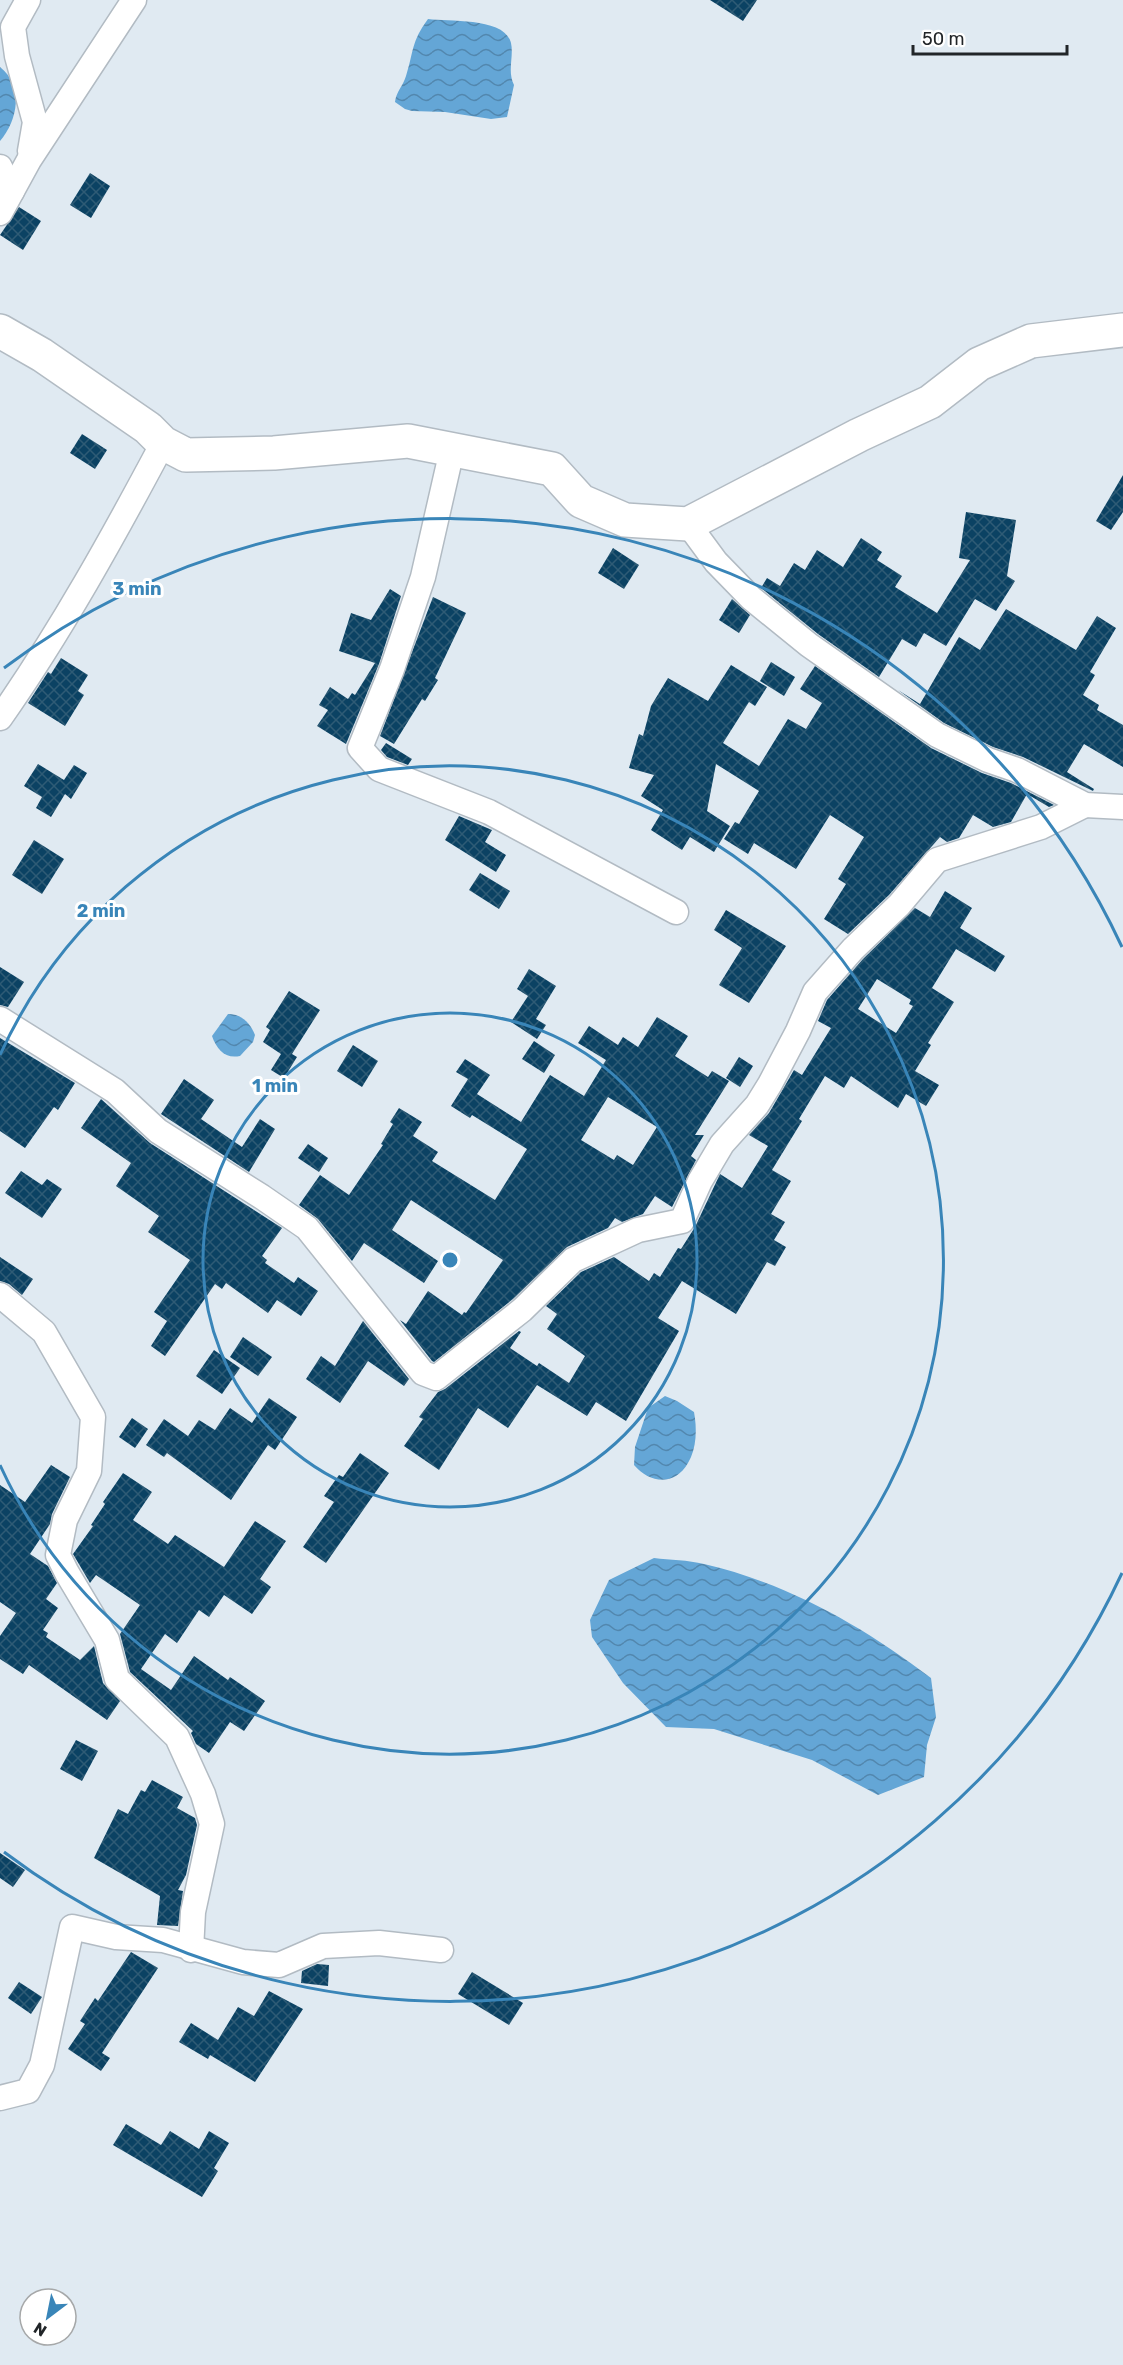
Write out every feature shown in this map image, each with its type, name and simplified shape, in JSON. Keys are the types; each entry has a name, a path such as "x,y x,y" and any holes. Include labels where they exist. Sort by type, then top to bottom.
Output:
{"street":[{"path":"28,0 13,27 17,56 35,122 29,160"},
{"path":"0,213 29,160 134,0"},
{"path":"0,166 12,192"},
{"path":"0,331 42,355 148,428 163,443 186,455 274,453 408,441 552,469 581,501 625,520 688,524 859,435 930,402 979,364 989,359 1031,341 1123,330"},
{"path":"0,718 19,691 112,538 163,443"},
{"path":"452,450 423,577 392,669 360,748 379,769 489,812 676,912"},
{"path":"688,524 716,562 751,598 809,645 937,735 988,760 1017,770 1085,805 1123,807"},
{"path":"0,1019 115,1091 158,1131 307,1228 423,1373 436,1378 522,1310 573,1260 638,1230 682,1221 700,1181 722,1144 757,1105 770,1084 815,992 853,950 899,905 937,860 1041,827 1085,805"},
{"path":"0,1295 44,1332 93,1417 89,1471 65,1520 58,1555 107,1640 117,1679 177,1737 203,1794 212,1824 193,1912 191,1950"},
{"path":"0,2098 28,2091 42,2065 72,1927 117,1937 163,1940 191,1950 243,1962 279,1965 323,1946 379,1943 441,1950"}],"water":[{"path":"428,19 475,22 498,29 507,35 511,43 511,74 514,85 507,117 491,119 445,112 412,111 395,102 406,76 416,41"},
{"path":"0,67 13,84 16,103 11,123 0,141"},
{"path":"228,1014 245,1020 255,1035 253,1042 240,1056 226,1055 216,1045 212,1036"},
{"path":"665,1396 694,1412 696,1431 695,1444 688,1463 676,1476 662,1480 647,1476 634,1465 635,1447 648,1408"},
{"path":"654,1558 704,1564 735,1572 794,1595 851,1624 931,1678 936,1717 927,1745 924,1777 878,1795 812,1760 714,1729 666,1727 623,1683 592,1637 590,1620 609,1580"}],"building":[{"path":"710,0 757,0 743,21"},
{"path":"90,173 110,186 91,218 70,205"},
{"path":"19,207 41,221 23,250 0,235"},
{"path":"82,434 107,450 95,469 70,453"},
{"path":"1123,475 1123,512 1111,530 1096,521"},
{"path":"966,512 1016,520 1007,576 1015,581 996,611 975,599 946,646 924,633 916,647 902,639 879,677 818,634 761,588 767,578 780,586 794,563 805,570 817,550 843,567 861,538 882,552 877,560 902,576 895,587 937,613 970,560 959,558"},
{"path":"613,548 639,565 624,589 598,573"},
{"path":"390,589 401,596 379,664 346,744 317,726 328,710 319,705 330,687 348,699 352,693 355,695 375,663 339,651 351,613 371,620"},
{"path":"433,597 466,613 435,678 438,680 425,701 422,699 394,744 380,736"},
{"path":"732,599 750,615 739,633 719,620"},
{"path":"1006,609 1076,650 1097,616 1116,628 1090,672 1095,675 1083,695 1099,705 1097,710 1123,725 1123,767 1084,744 1067,772 1094,789 1093,791 1023,757 993,747 944,723 898,690 920,704 959,637 980,650"},
{"path":"61,658 88,675 78,691 84,695 65,726 28,703 48,672 51,674"},
{"path":"771,662 795,677 784,696 760,681"},
{"path":"731,665 767,687 755,706 749,702 723,743 759,766 788,719 806,729 822,703 800,689 815,666 931,748 982,773 1011,783 1054,805 1049,807 1027,794 1011,822 993,827 973,815 959,838 947,842 940,837 889,895 848,934 824,919 846,884 838,879 864,837 830,815 796,869 754,843 748,854 724,839 735,822 739,824 759,791 716,764 707,811 730,826 714,852 690,837 682,850 651,830 663,810 641,796 654,775 629,768 639,734 643,736 651,706 668,678 708,701"},
{"path":"386,743 412,759 408,765 387,757 381,750"},
{"path":"38,764 64,780 74,765 87,773 71,799 65,794 51,817 36,808 42,797 24,786"},
{"path":"459,816 492,830 485,842 506,855 496,872 445,840"},
{"path":"34,840 64,859 42,894 12,875"},
{"path":"480,873 510,891 499,909 469,890"},
{"path":"945,891 972,908 960,928 1005,956 995,972 956,949 932,988 954,1002 928,1043 931,1045 915,1071 939,1085 926,1106 906,1094 898,1108 851,1076 844,1088 825,1076 799,1119 802,1121 772,1170 791,1181 771,1214 785,1222 774,1240 786,1247 775,1266 767,1262 736,1314 682,1281 658,1318 679,1331 626,1421 596,1402 587,1416 537,1385 508,1428 478,1408 439,1470 404,1446 423,1419 419,1417 438,1392 445,1389 519,1331 521,1332 510,1348 537,1366 539,1363 569,1383 585,1356 547,1329 557,1314 546,1306 581,1272 614,1257 649,1281 654,1273 660,1277 678,1248 681,1249 695,1227 720,1174 742,1188 768,1146 749,1135 769,1113 794,1070 802,1075 831,1028 818,1021 827,1000 863,959 915,908 930,917","holes":["877,979 911,1000 909,1004 913,1006 896,1033 858,1009"]},
{"path":"726,910 786,946 749,1003 719,985 742,948 714,930"},
{"path":"0,967 24,982 8,1007 0,1005"},
{"path":"529,969 556,986 536,1019 546,1025 537,1039 511,1022 528,996 517,989"},
{"path":"289,991 320,1010 292,1054 297,1057 284,1078 271,1070 281,1054 263,1042 270,1030 266,1027"},
{"path":"657,1017 688,1036 675,1056 708,1077 712,1071 729,1081 695,1135 704,1135 691,1156 696,1160 672,1207 655,1196 643,1214 622,1222 615,1218 608,1228 567,1247 513,1299 434,1362 432,1361 400,1320 406,1324 428,1291 462,1315 466,1313 503,1260 411,1200 392,1230 438,1261 424,1283 364,1243 352,1261 318,1219 299,1205 320,1175 349,1195 383,1145 381,1144 393,1124 390,1122 399,1108 422,1122 413,1136 438,1152 432,1161 495,1200 527,1149 472,1115 470,1118 451,1106 468,1079 456,1072 465,1059 490,1075 477,1094 521,1122 550,1075 584,1096 606,1060 578,1043 589,1026 618,1045 623,1037 638,1047","holes":["608,1097 657,1127 633,1165 617,1155 614,1160 581,1140"]},
{"path":"0,1038 75,1083 58,1110 54,1107 25,1148 0,1131"},
{"path":"534,1041 555,1055 544,1073 522,1059"},
{"path":"353,1045 378,1061 362,1087 337,1071"},
{"path":"739,1057 753,1066 740,1087 726,1078"},
{"path":"184,1079 214,1100 201,1119 242,1147 260,1119 275,1129 249,1172 161,1114"},
{"path":"101,1099 150,1143 282,1228 262,1256 267,1260 265,1263 294,1283 298,1277 318,1291 301,1316 277,1300 268,1313 226,1283 222,1289 215,1284 165,1356 151,1346 167,1321 154,1312 190,1260 148,1232 159,1216 116,1186 131,1163 81,1128"},
{"path":"308,1144 328,1158 319,1172 298,1158"},
{"path":"21,1171 42,1185 47,1179 62,1189 42,1218 5,1193"},
{"path":"0,1257 33,1279 22,1295 9,1284 0,1281"},
{"path":"363,1321 409,1379 404,1386 368,1361 340,1403 306,1379 321,1356 335,1366"},
{"path":"243,1337 272,1357 258,1376 230,1357"},
{"path":"214,1350 240,1368 222,1394 196,1376"},
{"path":"269,1398 297,1417 275,1450 268,1445 231,1500 167,1453 164,1457 146,1445 164,1419 188,1436 199,1420 215,1430 230,1408 252,1423"},
{"path":"132,1418 148,1429 135,1448 119,1437"},
{"path":"360,1453 389,1473 326,1563 303,1547 334,1502 324,1496 339,1475 343,1477"},
{"path":"51,1465 70,1477 52,1514 50,1524 30,1554 48,1566 57,1583 46,1599 58,1608 43,1630 48,1633 46,1637 80,1660 94,1646 103,1683 120,1701 107,1720 29,1665 23,1674 0,1659 0,1636 16,1613 0,1602 0,1485 25,1502"},
{"path":"123,1473 152,1492 133,1520 168,1544 175,1535 224,1567 255,1521 286,1541 260,1579 271,1587 252,1614 224,1595 209,1617 199,1610 177,1643 165,1634 141,1669 171,1690 194,1656 228,1680 230,1677 265,1701 244,1731 230,1722 209,1753 196,1744 191,1733 193,1731 130,1672 120,1634 140,1605 96,1575 90,1583 73,1554 93,1526 91,1525 105,1504 103,1502"},
{"path":"76,1740 98,1751 82,1781 60,1769"},
{"path":"152,1780 183,1797 177,1808 195,1818 197,1825 186,1875 178,1890 183,1891 178,1926 157,1925 160,1896 94,1858 118,1809 128,1814 141,1790 145,1792"},
{"path":"0,1853 25,1870 13,1887 0,1878"},
{"path":"131,1952 158,1968 102,2053 110,2058 101,2071 68,2049 85,2024 80,2021 95,1998 98,2001"},
{"path":"317,1964 329,1965 328,1986 301,1983 302,1971"},
{"path":"472,1972 523,2003 509,2025 458,1994"},
{"path":"19,1982 42,1997 31,2014 8,1998"},
{"path":"269,1991 303,2009 255,2082 210,2055 208,2059 179,2042 191,2023 218,2040 238,2007 254,2016"},
{"path":"126,2124 161,2145 170,2131 199,2149 209,2131 229,2143 214,2168 218,2171 202,2197 113,2145"}]}
